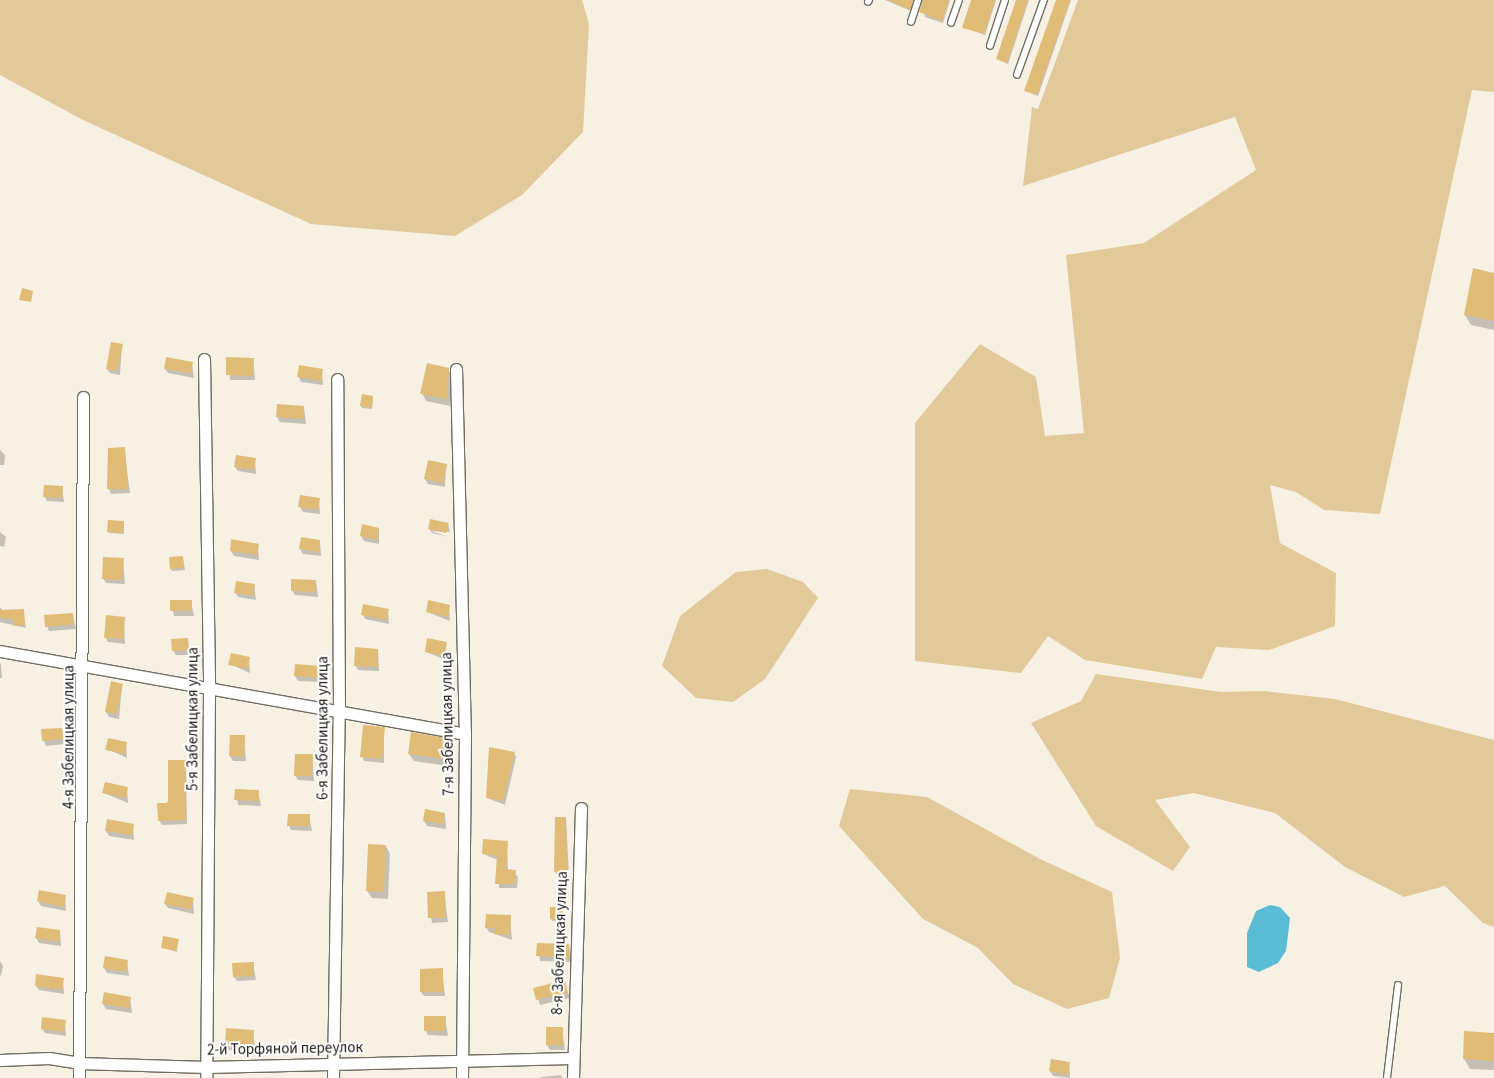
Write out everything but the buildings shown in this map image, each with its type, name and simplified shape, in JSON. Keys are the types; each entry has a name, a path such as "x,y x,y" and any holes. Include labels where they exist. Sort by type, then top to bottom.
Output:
{"street":[{"name":"5-я Забелицкая улица","path":"204,359 209,692 206,1072"},
{"name":"7-я Забелицкая улица","path":"456,369 465,734 462,1078"},
{"name":"6-я Забелицкая улица","path":"333,1078 340,713 337,379"},
{"name":"4-я Забелицкая улица","path":"79,1078 84,668 83,397"},
{"path":"0,651 209,692 465,734"},
{"name":"8-я Забелицкая улица","path":"573,1078 571,1058 581,808"},
{"name":"2-й Торфяной переулок","path":"0,1060 49,1058 79,1064 206,1072 334,1063 571,1058"}],"lane":[{"path":"911,22 918,0"},
{"path":"951,24 959,0"},
{"path":"990,46 1005,0"},
{"path":"1017,75 1044,0"},
{"path":"1387,1078 1398,986"}],"shaded area":[{"path":"0,0 582,0 589,24 583,132 522,195 455,236 311,224 83,120 0,75"},
{"path":"1078,0 1494,0 1494,92 1472,90 1380,514 1324,510 1296,492 1270,485 1280,543 1336,573 1335,626 1269,650 1216,647 1202,679 1085,660 1048,636 1021,673 915,661 915,423 980,344 1036,377 1045,436 1084,433 1066,255 1144,243 1256,170 1235,117 1023,186 1032,107 1038,109"},
{"path":"767,569 803,582 818,598 765,679 733,702 696,698 662,666 680,616 736,572"},
{"path":"1096,674 1221,692 1264,691 1335,699 1494,740 1494,927 1483,923 1445,886 1404,897 1345,867 1275,813 1194,793 1155,800 1190,847 1173,871 1096,826 1031,723 1081,701"},
{"path":"850,789 927,797 1040,859 1112,892 1120,958 1109,998 1067,1009 1013,984 978,948 923,919 839,826"}],"water":[{"path":"1270,905 1280,907 1290,918 1286,951 1278,963 1259,972 1247,967 1247,933 1256,911"}]}
